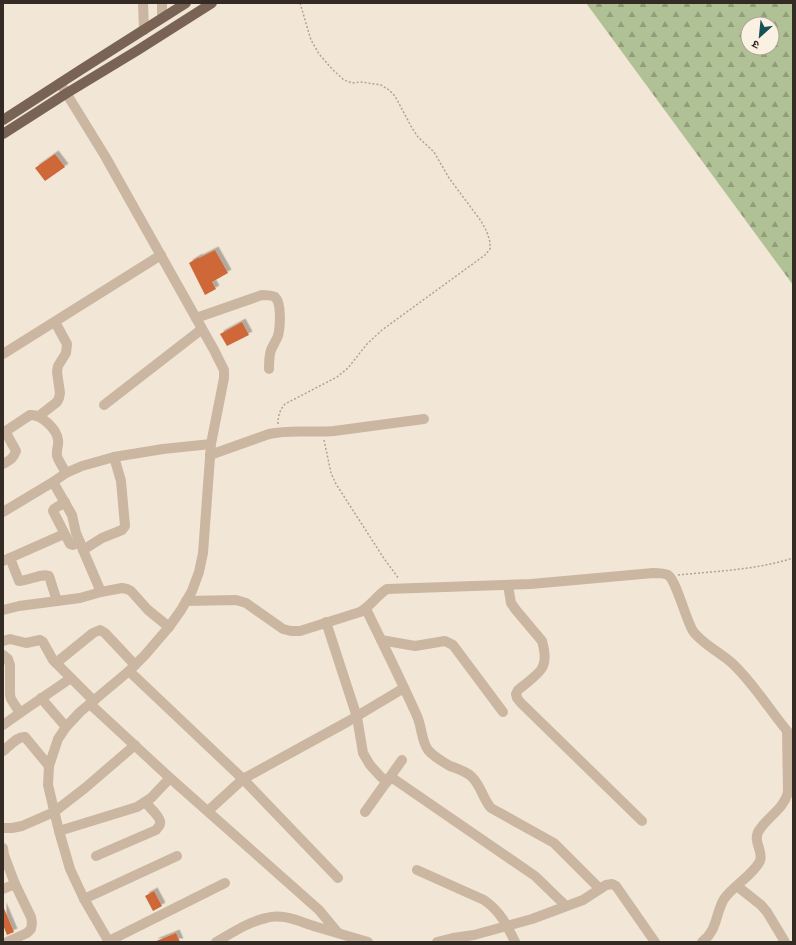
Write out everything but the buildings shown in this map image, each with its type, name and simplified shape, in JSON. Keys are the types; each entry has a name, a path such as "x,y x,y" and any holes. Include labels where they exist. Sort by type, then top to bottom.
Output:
{"main road":[{"path":"3,120 186,3"},
{"path":"3,134 66,93 212,3"}],"street":[{"path":"143,3 144,30"},
{"path":"162,3 162,18"},
{"path":"60,83 105,156 214,350 224,370 224,378 211,450 203,553 199,572 181,610 169,627 145,655 132,668 80,712 66,727 58,739 49,766 48,785 59,832 70,869 84,899 109,941 225,883"},
{"path":"3,354 161,255"},
{"path":"196,318 262,295 271,295 278,302 280,326 277,339 271,351 269,369"},
{"path":"38,416 57,402 60,393 57,372 58,366 66,353 67,344 54,322"},
{"path":"104,404 202,329"},
{"path":"3,464 14,456 16,451 4,432 30,415 34,414 50,426 57,436 57,454 66,473"},
{"path":"3,512 66,473 82,466 114,457 163,450 211,450 279,432 323,432 424,419"},
{"path":"65,502 53,511 70,544 81,546 122,530 125,526 121,481 114,457"},
{"path":"53,482 72,515 81,546 101,592"},
{"path":"56,601 49,576 46,575 19,581 7,559 64,534"},
{"path":"186,601 236,600 246,603 283,629 300,631 360,612 366,609 380,593 387,589 531,584 653,573 661,573 669,576 674,583 688,622 694,633 743,675 790,734 788,793 786,800 759,829 757,834 761,857 759,862 754,870 721,904 715,924 711,932 702,942"},
{"path":"508,585 512,603 542,641 543,647 543,667 518,690 516,694 517,698 642,821"},
{"path":"3,610 19,606 80,598 122,588 131,591 148,610 169,627"},
{"path":"366,609 418,718 425,745 432,755 471,776 491,808 554,843 600,889"},
{"path":"326,622 356,717 363,753 370,765 380,776 389,780 535,876 566,906"},
{"path":"56,663 93,633 100,630 105,633 132,668 243,779 338,878"},
{"path":"3,641 10,639 26,643 40,640 43,642 53,660 71,678 92,703 170,778 319,910 338,933"},
{"path":"381,640 415,646 445,641 453,645 503,712"},
{"path":"3,655 8,659 10,665 11,699 20,712"},
{"path":"3,725 71,678"},
{"path":"208,811 243,779 356,717 404,688"},
{"path":"41,698 66,727"},
{"path":"3,751 22,736 25,737 49,766"},
{"path":"3,828 22,826 54,812 85,788 135,745"},
{"path":"365,812 402,760"},
{"path":"59,832 127,810 145,802 152,798 170,778"},
{"path":"96,856 156,830 160,826 160,819 145,802"},
{"path":"3,853 15,884 31,917 32,923 31,929 27,933 7,942"},
{"path":"84,899 177,856"},
{"path":"417,870 484,900 496,909 515,942"},
{"path":"3,889 15,884"},
{"path":"438,942 474,935 532,919 583,900 606,885 612,884 616,886 655,942"},
{"path":"737,886 761,905 767,912 785,942"},
{"path":"216,942 256,921 275,916 296,920 368,942"}],"path":[{"path":"279,432 279,413 285,404 337,377 382,330 485,255 490,249 490,242 481,221 449,178 434,152 418,137 404,115 395,96 381,85 360,82 352,83 344,80 333,70 319,54 311,40 300,3"},
{"path":"323,432 331,473 336,484 383,557 406,588"},
{"path":"669,576 764,566 793,558"}],"green space":[{"path":"586,3 793,3 793,285"}]}
